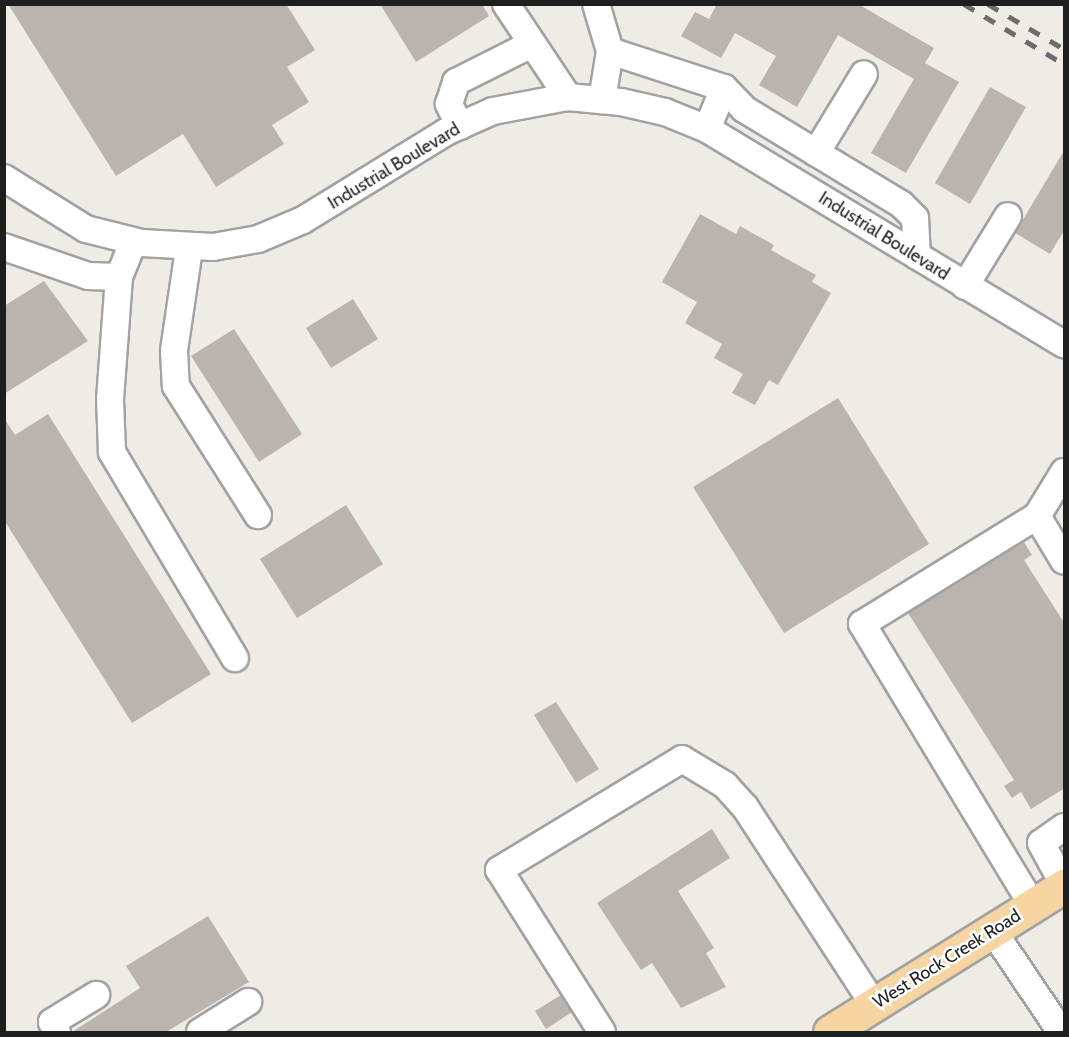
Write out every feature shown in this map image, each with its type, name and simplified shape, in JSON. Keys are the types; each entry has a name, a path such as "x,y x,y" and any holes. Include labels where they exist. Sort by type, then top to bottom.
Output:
{"main road":[{"name":"West Rock Creek Road","path":"830,1032 1065,885"}],"street":[{"path":"506,4 568,97"},
{"path":"596,4 610,51 602,100"},
{"path":"460,126 449,104 456,82 532,44"},
{"path":"610,51 724,88 744,109 825,158 915,218 916,256"},
{"path":"815,194 825,158 864,74"},
{"path":"707,129 724,88"},
{"name":"Industrial Boulevard","path":"4,178 63,218 133,242 189,249 239,243 280,231 460,126 510,105 568,97 602,100 665,112 707,129 1065,344"},
{"path":"965,286 1008,216"},
{"path":"133,242 119,277 110,399 112,452 235,658"},
{"path":"4,248 88,276 119,277"},
{"path":"189,249 174,351 176,386 258,515"},
{"path":"1033,906 862,624 1037,516 1065,472"},
{"path":"1037,516 1065,561"},
{"path":"602,1032 499,870 682,759 725,785 745,807 874,1005"},
{"path":"1065,826 1041,843 1065,885"},
{"path":"993,931 1059,1020"},
{"path":"57,1032 52,1022 96,995"},
{"path":"200,1032 248,1002"}],"building":[{"path":"8,4 286,4 315,50 287,67 309,102 272,125 284,144 216,187 183,134 116,176"},
{"path":"380,4 482,4 489,16 416,62"},
{"path":"717,4 858,4 934,48 925,63 959,82 906,173 871,153 914,79 838,35 797,107 759,85 776,56 735,33 721,58 681,36 695,12 709,19"},
{"path":"990,87 1026,107 970,204 935,183"},
{"path":"1065,149 1065,229 1050,254 1015,233"},
{"path":"700,214 736,234 740,226 774,245 771,250 816,275 812,282 831,293 778,385 769,380 755,405 732,393 743,374 714,358 722,344 685,323 697,302 662,282"},
{"path":"44,281 88,341 4,394 4,306"},
{"path":"353,299 378,339 331,368 306,328"},
{"path":"234,329 302,434 259,462 191,356"},
{"path":"838,398 929,544 784,633 693,487"},
{"path":"48,414 211,674 132,723 4,520 4,418 15,435"},
{"path":"346,505 383,564 297,618 260,559"},
{"path":"1024,542 1032,555 1024,560 1065,624 1065,788 1031,809 1021,792 1012,798 1004,786 1014,780 908,613"},
{"path":"556,702 599,769 576,783 534,715"},
{"path":"712,829 730,858 678,891 714,948 706,953 726,987 681,1008 652,963 641,970 597,903"},
{"path":"208,916 249,982 166,1032 72,1032 140,988 126,966"},
{"path":"561,995 572,1012 546,1029 535,1011"}],"railway":[{"path":"964,4 1064,64"},
{"path":"988,4 1064,49"}]}
